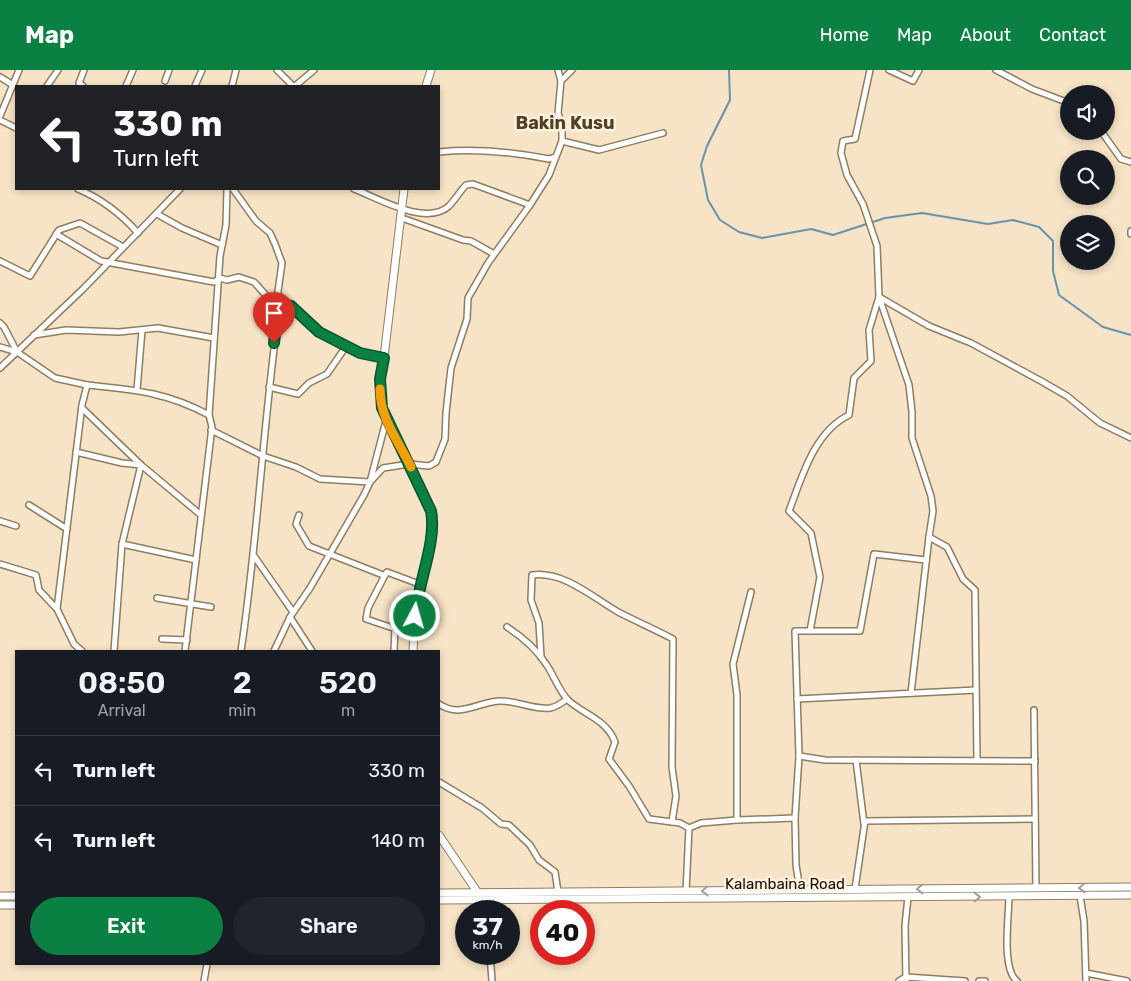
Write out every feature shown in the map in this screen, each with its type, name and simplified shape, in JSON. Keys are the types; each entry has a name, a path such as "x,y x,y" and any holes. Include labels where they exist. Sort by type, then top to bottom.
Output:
{"main road":[{"path":"426,85 430,70"},
{"path":"404,190 402,218 387,318 380,391 386,421 431,511 434,525 420,584 413,650"},
{"path":"440,836 480,896"},
{"path":"440,893 480,896 558,892 1131,887"},
{"name":"Kalambaina Road","path":"440,900 480,896 908,897 1131,895"},
{"path":"0,896 15,896"},
{"path":"0,905 15,905"}],"street":[{"path":"0,116 19,70"},
{"path":"49,84 58,70"},
{"path":"82,85 79,83 84,70"},
{"path":"126,85 133,70"},
{"path":"166,81 169,70"},
{"path":"195,85 202,70"},
{"path":"232,85 236,70"},
{"path":"277,70 293,85"},
{"path":"295,85 314,70"},
{"path":"274,650 292,614 330,554 370,482 382,468 409,464 429,466 436,462 441,452 446,439 446,413 451,368 467,319 468,298 494,254 530,205 549,175 562,141 562,126 558,104 561,81 558,70"},
{"path":"561,81 572,70"},
{"path":"870,70 855,139 843,141 841,153 847,175 862,204 877,246 879,297 908,385 912,412 912,438 932,496 933,511 911,694"},
{"path":"889,70 913,81 919,70"},
{"path":"996,70 1032,89 1060,100"},
{"path":"0,77 13,85"},
{"path":"0,120 15,128"},
{"path":"562,141 599,150 663,133"},
{"path":"1107,140 1121,159 1131,162"},
{"path":"440,152 468,149 501,151 549,159 555,158"},
{"path":"356,190 403,209 424,214 448,207 466,185 473,184 530,205"},
{"path":"80,190 122,215 138,233"},
{"path":"0,368 158,214 179,190"},
{"path":"186,650 211,430 209,415 214,338 222,246 226,225 227,190"},
{"path":"234,190 256,221 270,233 282,262 254,556 241,650"},
{"path":"158,214 182,228 222,246"},
{"path":"402,218 462,240 471,241 494,254"},
{"path":"0,261 30,276 59,230 80,223 123,247"},
{"path":"56,234 101,261 214,282 220,278 227,280 239,277 254,282 278,310"},
{"path":"879,297 929,326 971,342 1041,381 1066,396 1100,423 1131,438"},
{"path":"810,631 820,576 811,533 789,511 812,453 838,420 849,415 854,378 870,361 869,330 879,297"},
{"path":"278,310 284,306 291,306 319,332 360,353 384,358"},
{"path":"0,323 17,352"},
{"path":"34,336 66,330 119,332 158,328 214,338"},
{"path":"137,390 142,330"},
{"path":"269,388 298,394 309,384 327,374 347,345"},
{"path":"0,347 17,352 55,378 87,385 137,390 183,401 209,415"},
{"path":"57,609 76,452 87,385"},
{"path":"82,408 141,465 201,515"},
{"path":"370,482 386,421"},
{"path":"211,430 263,456 296,467 320,479 370,482"},
{"path":"76,452 122,463 141,465"},
{"path":"114,650 122,544 141,465"},
{"path":"30,505 67,529"},
{"path":"299,515 296,524 309,546 385,575"},
{"path":"0,521 16,526"},
{"path":"929,537 947,547 962,579 975,590 977,760"},
{"path":"122,544 196,560"},
{"path":"800,890 796,865 795,818 799,756 795,631 860,631 874,554 926,560"},
{"path":"254,556 292,614 310,650"},
{"path":"0,564 36,576 39,590 57,609 74,644 81,650"},
{"path":"414,634 366,619 368,608 387,572 420,584"},
{"path":"541,657 539,623 531,600 532,575 546,574 581,588 619,612 673,639 672,767 676,796 672,822"},
{"path":"737,820 737,695 733,664 751,592"},
{"path":"157,598 211,607"},
{"path":"507,627 516,632 541,657 567,699 595,718 611,734 615,742 609,759 650,819 680,823 689,828"},
{"path":"394,650 395,628"},
{"path":"162,639 187,640"},
{"path":"797,700 976,690"},
{"path":"440,705 449,710 458,712 479,704 499,701 549,708 567,699"},
{"path":"1034,710 1036,888"},
{"path":"799,756 825,760 1035,760"},
{"path":"855,890 864,824 856,760"},
{"path":"440,783 519,833 539,860 555,872 558,892"},
{"path":"689,828 701,822 795,818"},
{"path":"864,824 866,821 1034,819"},
{"path":"686,891 689,828"},
{"path":"480,896 481,900"},
{"path":"1009,896 1007,963 1012,978 1016,981"},
{"path":"1080,896 1084,921 1086,981"},
{"path":"906,979 905,926 908,897"},
{"path":"204,981 207,965"},
{"path":"491,965 492,981"},
{"path":"1086,973 1127,981"},
{"path":"899,981 906,979 965,981"},
{"path":"979,981 985,981"}],"waterway":[{"path":"729,70 730,100 707,146 701,165 708,200 720,220 739,232 762,238 811,229 833,235 885,218 922,213 988,224 1013,220 1039,227 1053,241 1053,271 1059,295 1103,327 1131,335"}],"slow traffic":[{"path":"380,389 380,400 386,421 411,467"}],"district":[{"name":"Bakin Kusu","path":"565,123"}],"route":[{"path":"274,343 278,310 286,305 291,306 319,332 360,353 384,358 380,379 382,408 386,421 431,511 434,525 423,566 415,616"}]}
